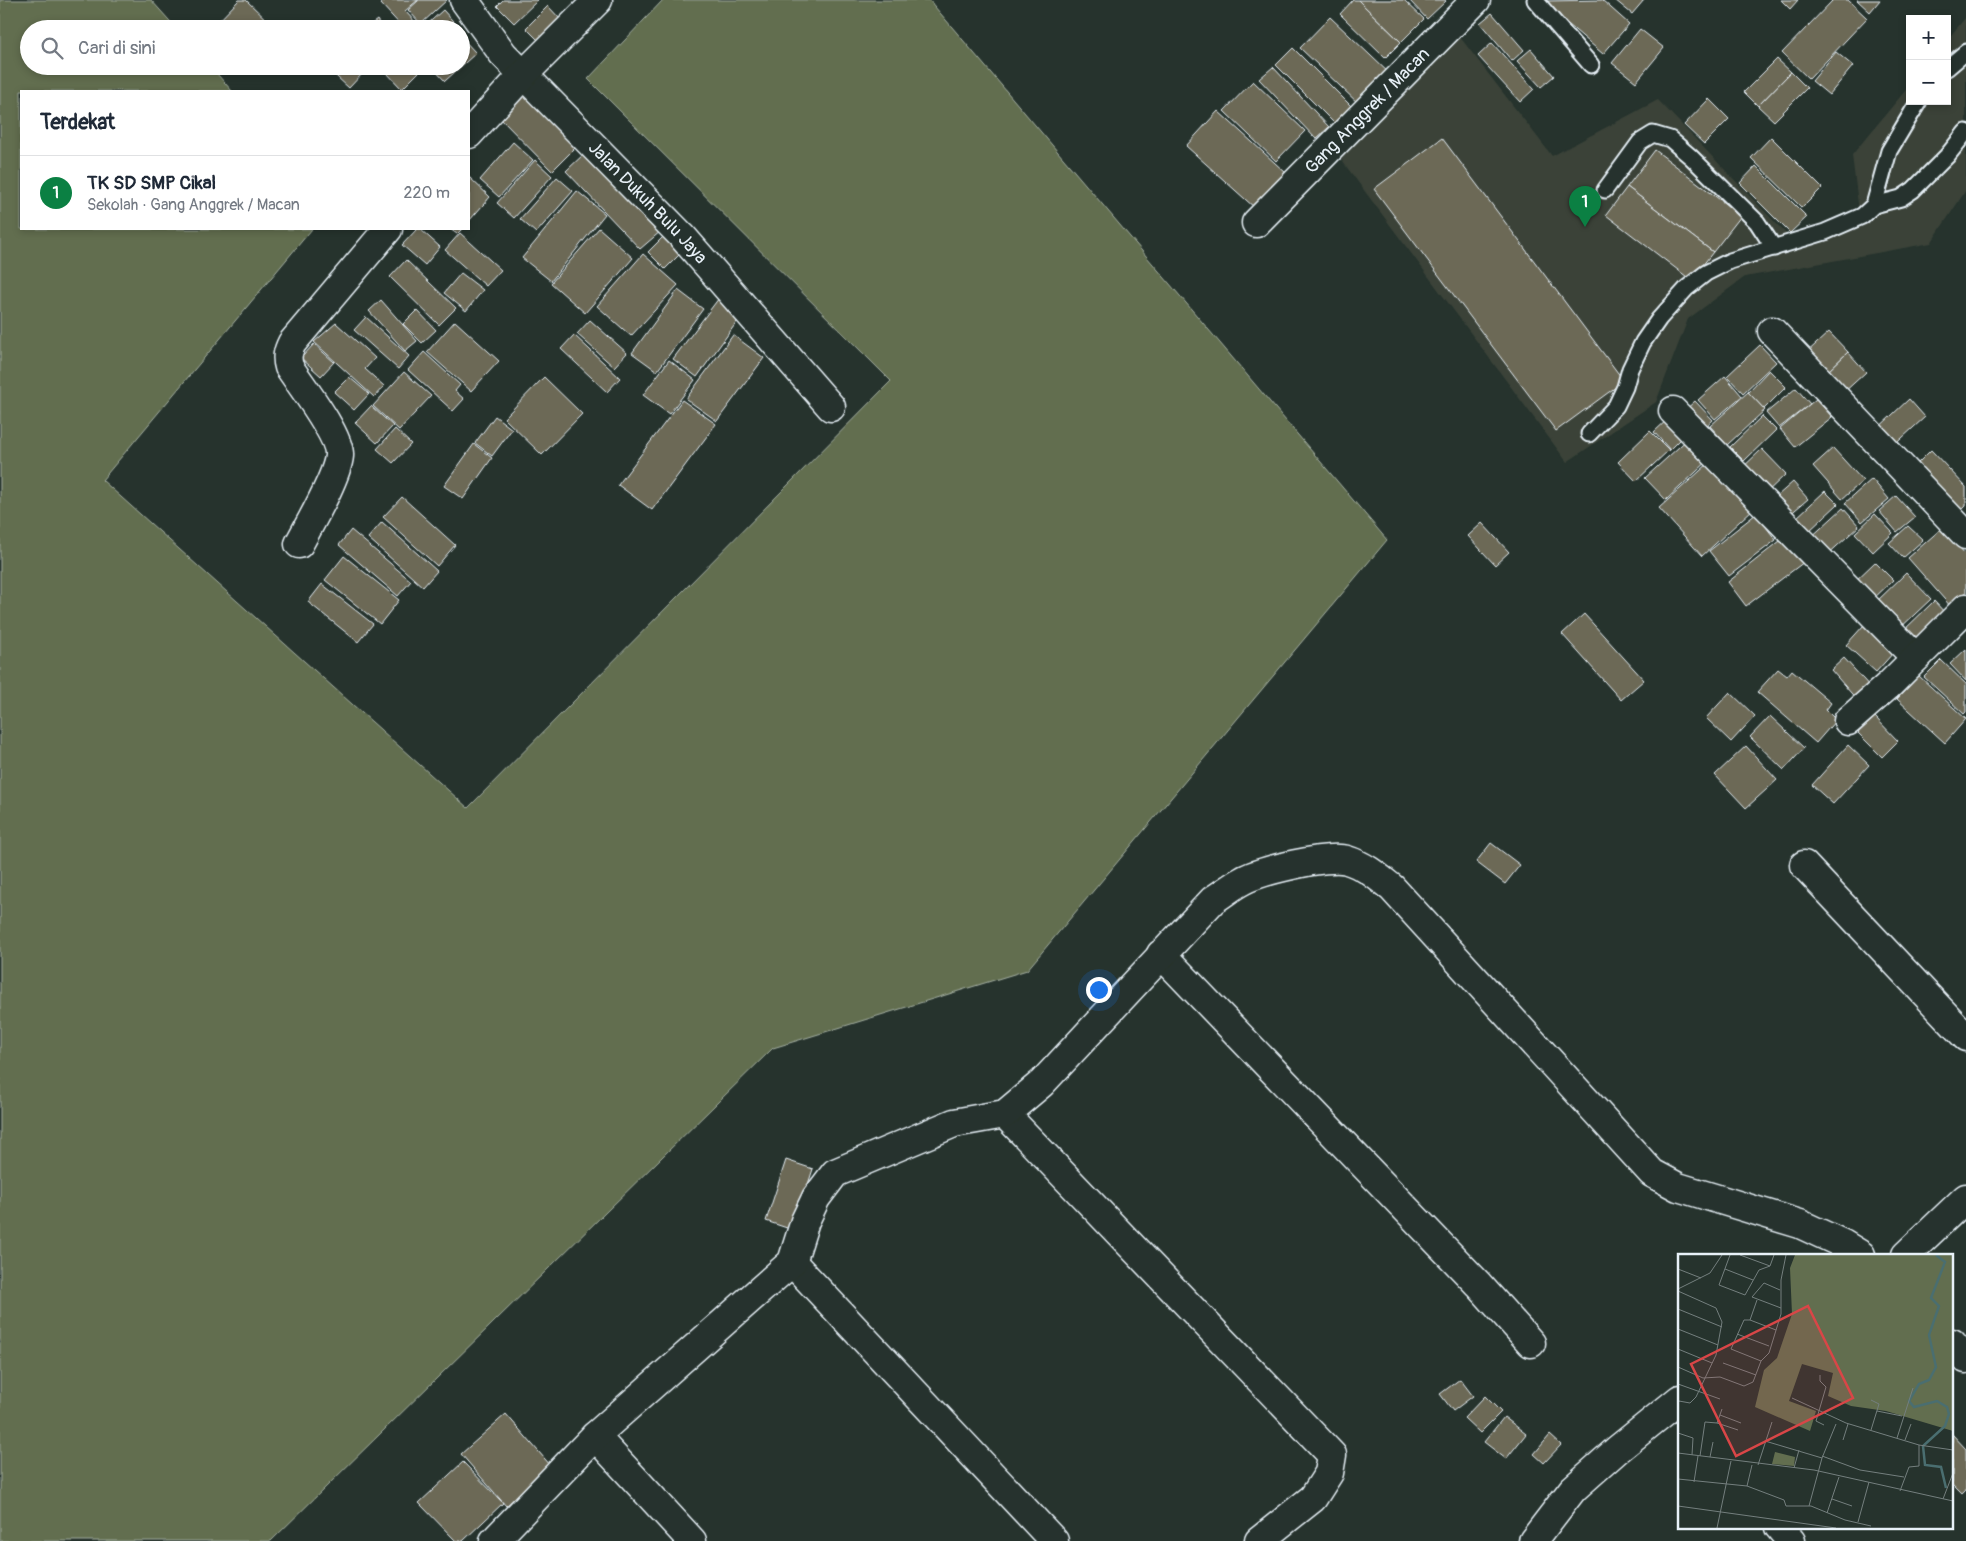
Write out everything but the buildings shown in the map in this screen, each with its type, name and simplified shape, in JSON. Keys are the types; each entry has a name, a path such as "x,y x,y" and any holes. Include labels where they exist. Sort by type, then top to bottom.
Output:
{"street":[{"name":"Jalan Dukuh Bulu Jaya","path":"464,0 503,54 682,236 831,407"},
{"path":"470,133 523,75 598,0"},
{"name":"Gang Anggrek / Macan","path":"1256,223 1465,3"},
{"path":"299,544 334,473 340,455 335,436 289,366 287,360 288,351 292,343 387,230"},
{"path":"1772,331 1966,535"},
{"path":"1674,411 1916,658"},
{"path":"1848,721 1916,658 1966,608"},
{"path":"494,1541 596,1436 792,1262 805,1221 816,1198 835,1173 954,1123 1005,1114 1042,1083 1213,900 1243,880 1275,869 1322,860 1345,859 1366,868 1392,888 1652,1173 1678,1187 1800,1224 1843,1244 1859,1254"},
{"path":"1804,865 1966,1037"},
{"path":"1161,954 1479,1285 1531,1343"},
{"path":"1005,1114 1332,1455 1329,1473 1313,1498 1259,1541"},
{"path":"1907,1254 1966,1198"},
{"path":"792,1262 1054,1541"},
{"path":"1954,1346 1966,1359"},
{"path":"1533,1541 1573,1489 1677,1406"},
{"path":"596,1436 692,1541"},
{"path":"1780,1528 1791,1541"}],"lane":[{"path":"1535,0 1591,65"},
{"path":"1951,65 1966,52"},
{"path":"1874,206 1889,150 1917,105"},
{"path":"1589,434 1616,406 1643,342 1658,319 1687,288 1706,273 1730,261 1825,232 1862,216 1874,206 1901,198 1913,190 1966,132"},
{"path":"1605,190 1640,142 1653,134 1670,139 1691,156 1757,222 1774,248"}],"shaded area":[{"path":"1966,17 1966,190 1931,243 1745,277 1688,319 1656,402 1567,462 1334,150 1456,32 1552,156 1658,100 1793,241 1859,212 1852,155 1906,90 1906,105 1951,105 1951,35"}],"green space":[{"path":"0,0 151,0 169,20 20,20 20,75 218,75 231,90 20,90 20,230 311,230 102,480 468,808 891,381 588,79 663,0 929,0 1387,540 1027,970 773,1048 271,1541 0,1541"}],"place":[{"name":"TK SD SMP Cikal","path":"1585,227"}]}
